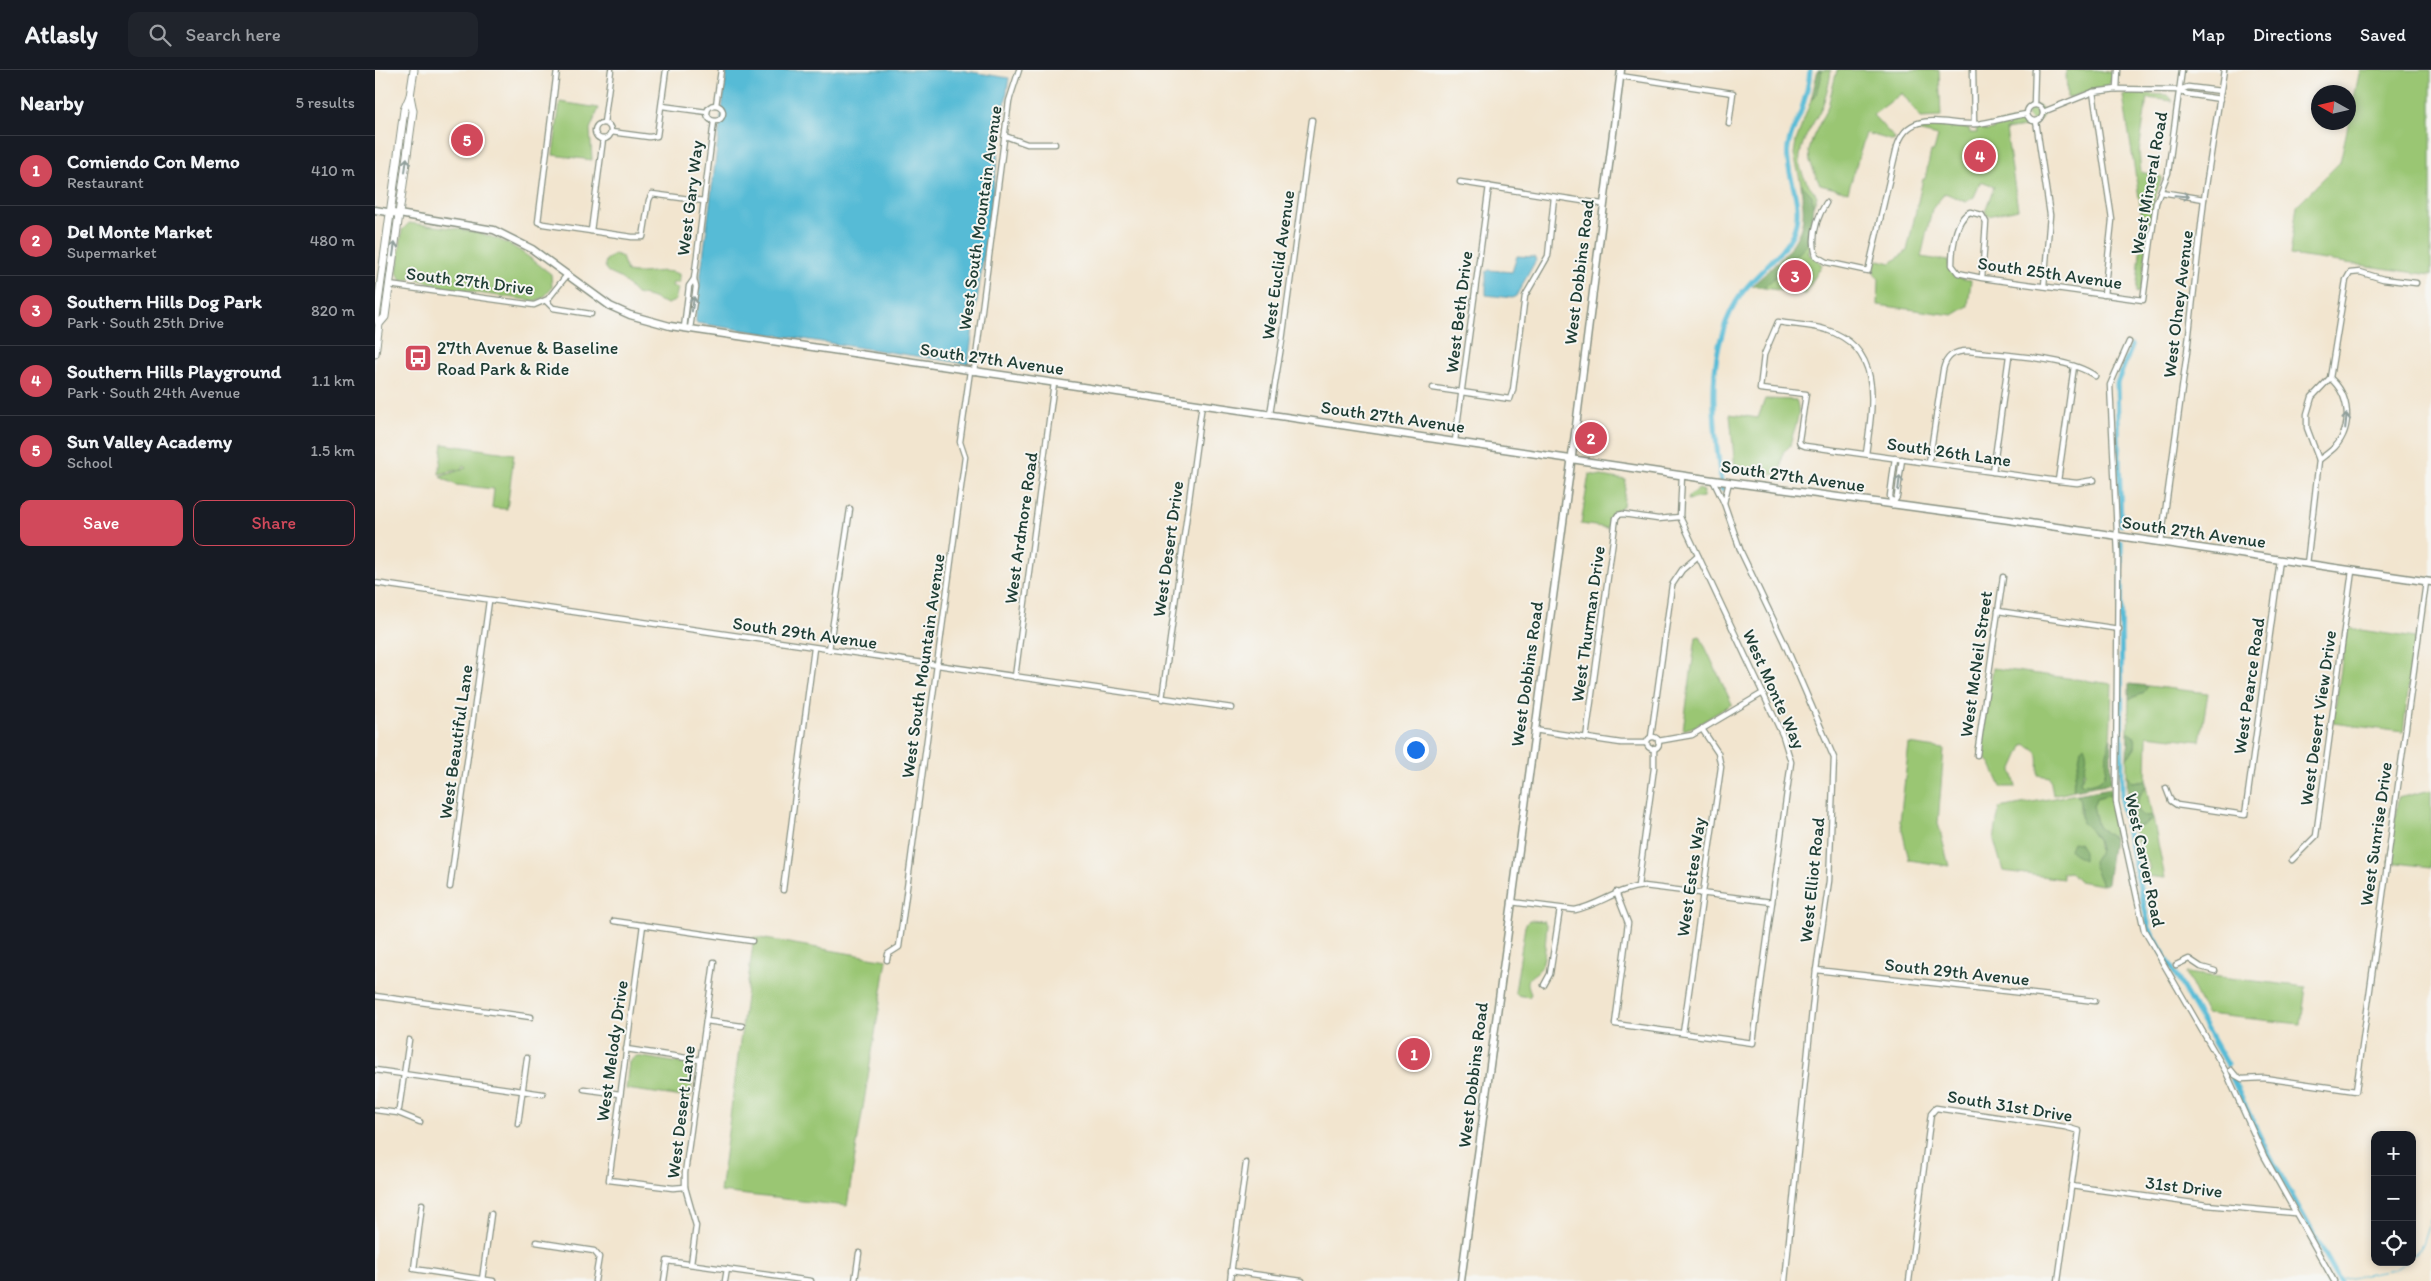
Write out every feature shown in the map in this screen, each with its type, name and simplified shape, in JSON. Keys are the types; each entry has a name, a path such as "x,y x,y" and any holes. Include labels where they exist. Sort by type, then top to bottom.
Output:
{"main road":[{"path":"379,324 376,318 404,110 410,96 414,70"},
{"path":"375,354 379,324 385,317 413,111 410,96"}],"street":[{"path":"557,70 538,222 643,237 649,200 652,194 704,200"},
{"path":"604,123 611,70"},
{"path":"611,132 649,137 657,136 666,70"},
{"path":"716,105 721,70"},
{"name":"West South Mountain Avenue","path":"887,960 888,954 899,947 965,456 960,442 972,371 1009,101 1019,70"},
{"path":"1973,70 1973,124"},
{"path":"2034,105 2035,70"},
{"path":"2117,89 2118,70"},
{"name":"West Mineral Road","path":"2143,300 2157,203 2168,173 2182,70"},
{"name":"West Olney Avenue","path":"2161,542 2187,352 2204,199 2224,70"},
{"path":"1620,73 1733,93 1729,124"},
{"name":"West Dobbins Road","path":"1461,1281 1571,459 1620,73"},
{"path":"2043,112 2093,92 2117,89 2179,90 2198,88 2221,91"},
{"path":"2197,96 2198,88"},
{"path":"2179,90 2187,94 2220,99"},
{"path":"2093,92 2112,220 2104,295"},
{"path":"716,105 720,107 723,113 721,119 714,121 710,119 707,112 709,107 716,105"},
{"path":"2034,105 2039,106 2043,112 2041,119 2036,121 2030,120 2027,114 2030,107 2034,105"},
{"path":"662,106 707,112"},
{"path":"1826,204 1821,212 1813,244 1816,256 1826,262 1868,271 1899,138 1909,127 1917,122 1973,124 2027,114"},
{"name":"West Euclid Avenue","path":"1270,414 1282,341 1312,120"},
{"name":"West Gary Way","path":"687,329 696,287 694,278 714,121"},
{"path":"2036,121 2050,215 2044,286"},
{"path":"604,123 610,127 611,132 608,137 603,139 598,137 595,131 597,125 604,123"},
{"path":"1005,136 1027,144 1055,144"},
{"path":"591,231 603,139"},
{"path":"1460,182 1602,204"},
{"name":"West Beth Drive","path":"1455,441 1463,393 1489,186"},
{"path":"2161,192 2204,199"},
{"path":"1433,388 1510,399 1513,390 1525,296 1548,256 1554,197"},
{"name":"South 27th Avenue","path":"375,210 494,230 532,249 600,299 624,312 653,322 687,329 1721,481 2161,542 2428,582"},
{"name":"South 25th Avenue","path":"1982,278 1986,222 1982,214 1974,212 1967,214 1960,222 1952,261 1955,270 1961,274 1982,278 2143,300"},
{"path":"2307,564 2319,460 2309,436 2307,414 2312,397 2330,378 2346,280 2351,274 2360,272 2383,279 2415,283"},
{"name":"South 27th Drive","path":"389,285 538,305 546,301 567,275"},
{"name":"South 27th Drive","path":"546,301 553,308 591,314"},
{"name":"South 26th Lane","path":"1866,454 1873,386 1868,370 1858,352 1846,340 1827,330 1778,322 1764,355 1760,389 1806,394 1800,444 1866,454 2058,481 2077,483 2094,480"},
{"name":"West Carver Road","path":"2129,342 2111,385 2118,536 2119,629 2116,802 2144,930 2226,1072 2264,1156 2294,1213 2334,1281"},
{"path":"1929,463 1943,370 1951,355 1959,351 1968,351 2009,356 2074,366 2095,376"},
{"path":"1993,472 2009,356"},
{"path":"2058,481 2074,366"},
{"path":"2319,460 2335,446 2345,429 2347,408 2345,397 2330,378"},
{"name":"West Ardmore Road","path":"1015,677 1054,383"},
{"name":"West Desert Drive","path":"1162,698 1202,404"},
{"path":"1892,505 1890,496 1895,458"},
{"path":"1892,505 1897,497 1902,459"},
{"name":"West Monte Way","path":"1682,475 1680,517 1788,748 1791,762 1753,1043 1683,1033"},
{"path":"1721,481 1723,503"},
{"name":"West Elliot Road","path":"1721,481 1723,503 1741,552 1784,642 1834,758 1829,881 1816,970 1785,1281"},
{"path":"829,650 850,509"},
{"name":"West Thurman Drive","path":"1587,738 1618,515 1658,519 1680,517"},
{"path":"1647,743 1651,737 1672,585 1682,570 1698,556"},
{"name":"West Pearce Road","path":"2166,788 2171,801 2177,805 2245,815 2279,560"},
{"name":"West Desert View Drive","path":"2292,860 2316,836 2352,570"},
{"name":"West McNeil Street","path":"1977,755 2003,577"},
{"name":"West Sunrise Drive","path":"2231,1070 2242,1079 2264,1078 2356,1091 2428,582"},
{"name":"South 29th Avenue","path":"375,584 1232,708"},
{"name":"West Beautiful Lane","path":"450,887 489,601"},
{"path":"1998,611 2119,629"},
{"path":"783,890 786,851 814,648"},
{"path":"1651,737 1656,738 1658,741 1681,738 1703,729 1763,693"},
{"name":"West Estes Way","path":"1683,1033 1721,767 1718,753 1703,729"},
{"path":"1534,730 1621,743 1647,743"},
{"path":"1637,886 1654,768 1654,748 1657,747 1658,741"},
{"path":"1647,743 1648,747 1654,748"},
{"path":"1511,902 1560,909 1585,907 1616,892 1637,886 1656,886 1772,902"},
{"path":"1616,892 1628,923 1615,1024 1683,1033"},
{"path":"1544,985 1551,974 1560,909"},
{"path":"614,921 752,941"},
{"name":"West Melody Drive","path":"643,925 609,1180 673,1188 685,1187"},
{"path":"2176,965 2189,959 2201,967 2215,971"},
{"name":"West Desert Lane","path":"691,1264 696,1226 685,1187 714,962"},
{"name":"South 29th Avenue","path":"1816,970 2095,1001"},
{"path":"375,996 531,1017"},
{"path":"705,1021 742,1026"},
{"path":"399,1109 409,1040"},
{"path":"626,1050 700,1060"},
{"path":"518,1124 527,1058"},
{"path":"375,1070 543,1094"},
{"path":"584,1089 621,1094"},
{"name":"South 31st Drive","path":"1909,1281 1931,1114 1936,1108 2065,1127 2079,1131 2071,1186"},
{"path":"375,1110 398,1113 420,1122"},
{"path":"1230,1281 1246,1163"},
{"path":"2058,1281 2071,1186"},
{"name":"31st Drive","path":"2071,1186 2207,1204 2294,1213"},
{"path":"422,1204 414,1269 493,1281"},
{"path":"482,1280 491,1214"},
{"path":"536,1242 594,1251 598,1254 595,1281"},
{"path":"855,1281 859,1252"},
{"path":"664,1281 667,1261 811,1281"},
{"path":"725,1281 727,1269"},
{"path":"1231,1271 1302,1281"}],"green space":[{"path":"1818,70 1821,70 1820,83 1818,90 1811,100"},
{"path":"1821,70 1831,70 1828,87 1823,104 1801,148 1800,158 1800,167 1804,177 1817,196 1813,206 1812,195 1801,184 1794,154 1796,141 1811,100 1817,93"},
{"path":"1837,70 1939,70 1941,117 1921,118 1902,93 1873,115 1895,139 1894,141 1866,133 1848,192 1820,185 1810,162 1809,151 1813,137 1828,106"},
{"path":"2066,70 2097,70 2113,73 2107,86 2067,98"},
{"path":"2360,70 2431,70 2431,275 2290,255 2297,205 2340,162 2347,130 2356,130 2356,88"},
{"path":"2129,93 2168,95 2173,101 2147,98 2139,152 2141,172 2162,177 2153,203 2141,291 2136,293 2143,223 2123,96"},
{"path":"560,102 599,108 590,129 592,160 553,155"},
{"path":"2035,105 2041,107 2043,113 2041,119 2035,121 2029,119 2027,113 2029,107"},
{"path":"2023,120 2030,126 2006,130 2018,209 1988,216 1985,212 1994,186 1981,181 1974,197 1966,202 1945,193 1932,209 1921,257 1948,261 1953,273 1963,279 1971,280 1968,306 1953,315 1878,305 1879,279 1874,273 1874,262 1879,260 1891,263 1907,251 1923,179 1925,179 1931,151 1934,151 1938,136 1913,130 1933,124 1969,128 1970,133 1977,133 1976,128 1984,127 1985,131 1993,130 1994,125"},
{"path":"1801,184 1812,195 1813,206 1809,243 1764,288 1752,286 1783,256 1796,239 1803,219"},
{"path":"409,223 467,230 507,243 551,274 552,288 543,298 535,301 449,289 414,278 402,281 397,273 402,230"},
{"path":"1809,243 1810,249 1807,251 1810,256 1813,255 1822,265 1805,294 1764,288"},
{"path":"615,254 622,257 627,272 666,271 679,274 679,283 673,283 672,286 678,288 675,301 667,304 636,294 622,279 611,274 606,269 606,260"},
{"path":"1765,399 1796,400 1798,406 1790,446 1783,452 1780,475 1735,469 1730,414 1758,418"},
{"path":"443,444 514,454 507,509 492,508 494,489 456,485 440,477 466,468 463,466 461,469 439,474"},
{"path":"1589,474 1626,480 1623,506 1611,514 1608,528 1581,524"},
{"path":"1699,489 1704,491 1703,497 1688,500 1689,496"},
{"path":"2347,628 2415,638 2403,732 2333,723"},
{"path":"1700,636 1732,704 1696,726 1683,730 1696,637"},
{"path":"1993,668 2112,684 2109,750 2105,774 2101,780 2087,784 2082,784 2080,781 2085,773 2081,748 2073,786 2074,790 2053,795 2050,777 2038,775 2038,755 2034,749 2024,744 2012,771 2016,787 2001,787 1991,764 1979,751"},
{"path":"2129,684 2148,686 2143,693 2129,699"},
{"path":"2148,686 2208,693 2200,741 2147,735 2146,780 2132,782 2127,775 2127,758 2135,749 2135,738 2128,732 2129,699 2143,693"},
{"path":"2128,732 2135,738 2135,746 2127,758"},
{"path":"2111,738 2111,783 2074,790 2073,786 2081,748 2084,745 2086,759 2080,781 2082,784 2093,783 2100,780 2104,775"},
{"path":"1909,744 1944,749 1938,823 1949,866 1909,860 1900,821"},
{"path":"2127,775 2132,782 2146,780 2146,786 2137,801 2137,809 2142,816 2152,816 2153,818 2143,825 2133,827 2128,804"},
{"path":"2146,786 2152,816 2142,816 2137,809 2141,793"},
{"path":"2111,788 2111,794 2096,798 2093,806 2098,827 2113,838 2107,884 2102,885 2093,864 2099,849 2098,840 2082,823 2077,794"},
{"path":"2431,790 2431,867 2389,862 2398,798"},
{"path":"2077,794 2080,797 2080,814 2097,840 2099,852 2093,861 2102,885 2078,881 2070,872 2062,873 2063,879 2003,871 1994,840 1999,808"},
{"path":"2111,794 2113,838 2098,827 2093,806 2096,798"},
{"path":"2153,818 2165,878 2145,876 2144,869 2150,869 2146,857 2140,852 2133,827 2143,825"},
{"path":"2073,842 2079,843 2084,851 2084,860 2073,854 2070,849"},
{"path":"1529,920 1544,921 1547,926 1543,963 1530,977 1528,983 1531,994 1529,997 1517,995 1515,992 1525,926"},
{"path":"754,937 887,960 847,1206 720,1192"},
{"path":"2186,973 2306,987 2301,1024 2206,1014"},
{"path":"636,1056 692,1065 694,1069 690,1098 626,1089 629,1062"}],"water":[{"path":"727,70 960,70 1009,78 968,364 696,323"},
{"path":"1517,256 1534,257 1536,260 1516,296 1512,298 1486,295 1486,272 1489,270 1512,272"}],"waterway":[{"path":"1722,489 1714,413 1716,362 1721,338 1729,315 1742,293 1777,256 1793,233 1797,210 1789,168 1788,147 1805,98 1810,70"},
{"path":"2121,525 2117,383 2132,346"},
{"path":"2121,542 2122,807 2149,928 2227,1065"},
{"path":"2232,1078 2267,1151 2340,1281"},
{"path":"2416,1252 2422,1245 2431,1217"},
{"path":"2339,1279 2394,1270 2400,1266"}],"place":[{"name":"Sun Valley Academy","path":"467,140"},
{"name":"Southern Hills Playground","path":"1980,156"},
{"name":"Southern Hills Dog Park","path":"1795,276"},
{"name":"27th Avenue & Baseline Road Park & Ride","path":"418,358"},
{"name":"Del Monte Market","path":"1591,438"},
{"name":"Comiendo Con Memo","path":"1414,1054"}]}
